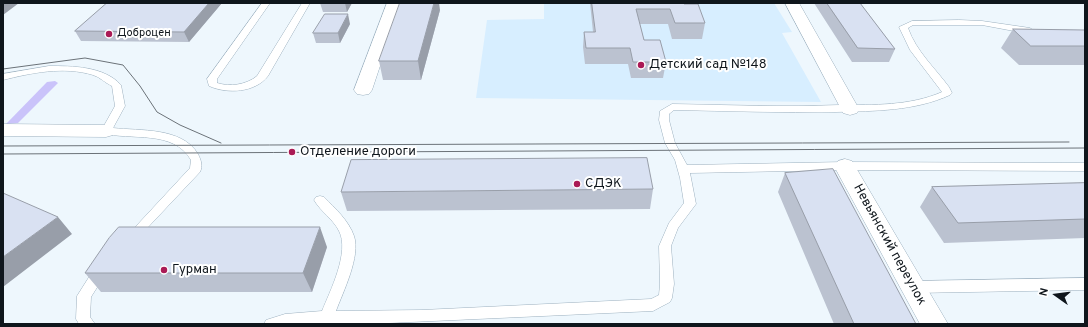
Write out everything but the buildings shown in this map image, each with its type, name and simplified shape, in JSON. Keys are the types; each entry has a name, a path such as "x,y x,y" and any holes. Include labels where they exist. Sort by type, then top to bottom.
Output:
{"street":[{"path":"363,90 394,3"},
{"path":"792,3 850,109"},
{"path":"3,130 106,131"},
{"name":"Невьянский переулок","path":"845,166 934,324"}],"lane":[{"path":"266,3 212,79 212,84 216,87 244,87 254,83 263,76 306,3"},
{"path":"271,324 282,320 327,317 388,317 654,305 665,298 667,284 665,246 674,226 690,204 686,178 670,144 664,120 664,113 672,107 850,109 906,105 942,98 946,93 944,87 904,32 903,27 912,23 982,23 1017,30 1043,32"},
{"path":"3,77 20,72 63,68 96,73 116,85 120,106 106,131 168,137 183,145 192,153 196,160 196,169 126,244"},
{"path":"683,169 845,166 1085,167"},
{"path":"320,200 338,218 348,238 347,262 327,317"},
{"path":"88,324 83,320 84,296 99,272 110,260"},
{"path":"913,287 1085,284"}],"shaded area":[{"name":"Детский сад №148","path":"544,3 774,3 792,32 782,33 821,102 476,98 487,20 544,19"},
{"path":"55,81 58,83 18,123 6,124 47,82"}],"tram line":[{"path":"3,69 85,58 123,65 140,86 157,112 180,125 221,143"},
{"path":"3,146 1069,142"},
{"path":"3,154 1085,148"}],"place":[{"name":"Доброцен","path":"109,34"},
{"name":"Детский сад №148","path":"641,65"},
{"name":"Отделение дороги","path":"292,152"},
{"name":"СДЭК","path":"577,184"},
{"name":"Гурман","path":"164,270"}]}
